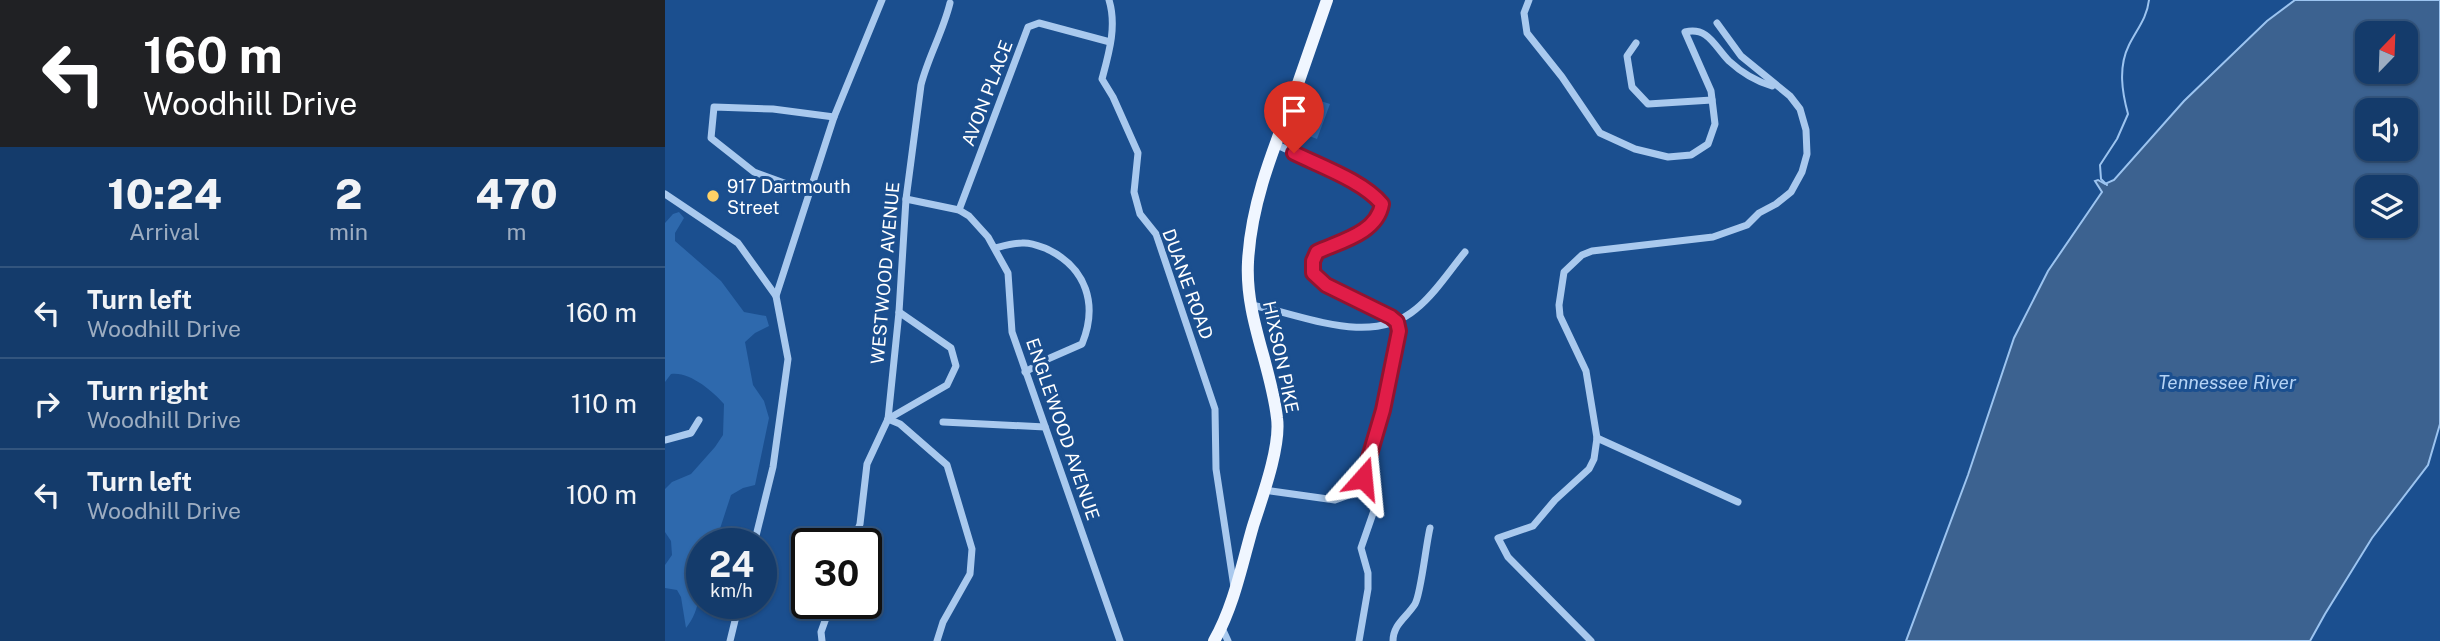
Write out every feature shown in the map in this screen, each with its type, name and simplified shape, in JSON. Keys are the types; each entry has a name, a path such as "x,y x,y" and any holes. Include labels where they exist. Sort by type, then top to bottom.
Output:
{"main road":[{"name":"HIXSON PIKE","path":"1214,641 1222,628 1234,590 1264,490 1277,435 1278,420 1250,305 1248,264 1253,219 1260,188 1327,0"}],"street":[{"path":"776,296 835,117 882,0"},
{"name":"DUANE ROAD","path":"1108,0 1114,15 1102,79 1138,153 1134,192 1140,214 1156,234 1215,410 1216,469 1234,590"},
{"path":"1529,0 1524,13 1527,33 1562,77 1600,133 1635,149 1668,157 1691,155 1708,144 1714,124 1711,91 1685,32 1693,30 1706,34 1728,61 1744,74 1779,88"},
{"name":"WESTWOOD AVENUE","path":"858,528 867,464 888,419 907,199 921,85 925,67 939,38 950,3"},
{"name":"AVON PLACE","path":"959,210 1028,27 1039,23 1110,42"},
{"path":"1591,641 1508,557 1498,538 1533,526 1555,500 1589,469 1594,459 1597,438 1586,371 1560,316 1564,272 1582,255 1592,251 1713,237 1747,225 1759,213 1791,192 1802,172 1807,154 1806,130 1800,109 1790,96 1741,56 1717,23"},
{"path":"1636,43 1627,55 1632,87 1648,104 1712,100"},
{"path":"809,192 754,172 711,138 714,107 773,109 835,117"},
{"path":"1264,490 1335,500 1349,495 1363,478 1383,410 1399,331 1397,322 1391,317 1326,285 1313,273 1313,261 1317,252 1356,235 1372,224 1380,216 1382,204 1375,195 1354,182 1275,144"},
{"path":"665,194 738,243 776,296 788,359 773,467 758,528"},
{"path":"907,199 959,210"},
{"name":"ENGLEWOOD AVENUE","path":"959,210 977,225 995,248 1008,273 1013,332 1025,372 1120,641"},
{"path":"995,248 1022,243 1036,244 1061,256 1073,267 1088,293 1089,327 1082,344 1025,372"},
{"path":"1250,305 1353,327 1370,328 1397,322 1417,308 1465,251"},
{"path":"888,419 947,385 956,366 951,348 899,312"},
{"path":"888,419 900,424 947,465 972,549 970,574 943,622 937,641"},
{"path":"665,440 691,433 699,420"},
{"path":"943,422 1045,427"},
{"path":"1597,438 1738,502"},
{"path":"1359,641 1368,589 1368,573 1361,548 1378,499 1377,490 1371,482 1363,478"},
{"path":"1393,641 1399,622 1416,603 1430,528"},
{"path":"730,641 735,619"},
{"path":"822,641 821,632 826,619"},
{"path":"1222,628 1228,641"}],"shaded area":[{"path":"1311,98 1330,104 1317,139 1299,132"},
{"path":"679,212 684,218 675,233 675,241 721,281 744,312 766,316 769,326 745,342 753,385 764,401 769,418 755,485 731,495 720,528 686,528 686,619 692,619 686,628 681,597 677,590 665,588 665,565 672,555 671,541 665,532 665,489 672,482 691,474 715,447 723,435 724,404 714,393 685,376 671,374 665,382 665,223 673,214"}],"water":[{"name":"Tennessee River","path":"2295,0 2440,0 2440,424 2428,465 2372,538 2310,641 1906,641 1968,475 2014,338 2048,271 2102,192 2095,181 2105,184 2114,180 2184,101 2267,21"}],"waterway":[{"path":"2107,185 2101,179 2100,165 2117,139 2128,114 2123,88 2123,62 2144,18 2149,0"}],"place":[{"name":"917 Dartmouth Street","path":"713,196"}],"route":[{"path":"1294,153 1354,182 1375,195 1382,204 1380,216 1372,224 1356,235 1317,252 1313,261 1313,273 1326,285 1397,322 1399,331 1383,410 1363,478"}]}
